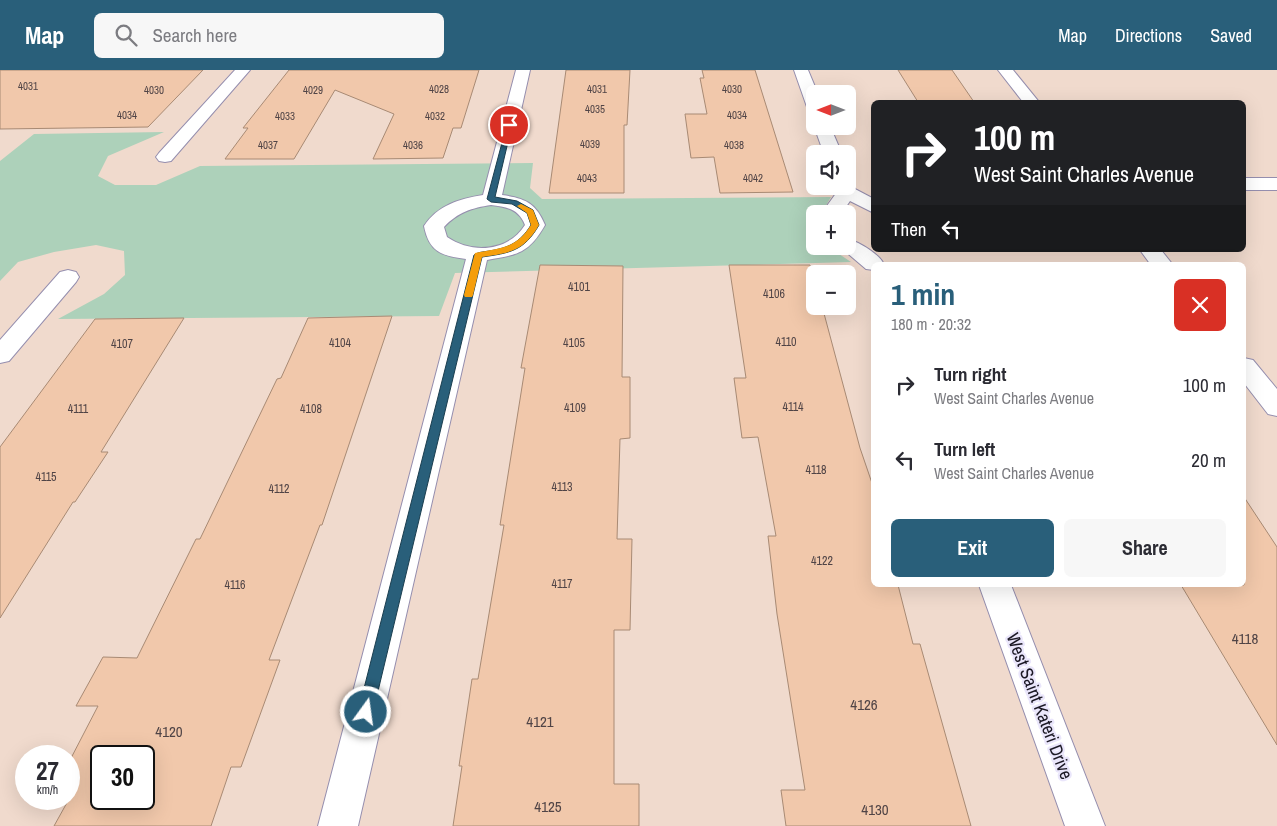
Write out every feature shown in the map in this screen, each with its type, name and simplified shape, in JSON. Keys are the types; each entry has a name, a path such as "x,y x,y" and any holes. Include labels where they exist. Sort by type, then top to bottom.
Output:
{"street":[{"path":"165,157 243,70"},
{"path":"491,199 523,70"},
{"path":"801,70 807,85"},
{"path":"1005,70 1029,100"},
{"path":"1246,184 1277,184"},
{"path":"855,195 871,205"},
{"path":"491,199 514,202 530,212 535,225 526,240 505,251 478,255 453,251 437,240 434,226 445,213 466,203 491,199"},
{"path":"856,251 871,263"},
{"path":"876,262 884,252"},
{"path":"1152,252 1160,262"},
{"path":"338,826 478,255"},
{"path":"0,355 68,276"},
{"path":"1246,368 1277,407"},
{"name":"West Saint Kateri Drive","path":"996,587 1085,826"}],"shaded area":[{"path":"0,70 1277,70 1277,826 0,826"}],"green space":[{"path":"164,132 108,156 98,176 115,185 156,185 200,166 533,163 530,188 542,199 831,197 826,205 806,205 806,255 840,255 851,262 455,273 439,316 58,319 104,294 125,275 124,251 96,245 54,252 18,262 0,281 0,161 34,134"}],"building":[{"path":"0,70 203,70 148,127 0,129"},
{"path":"289,70 479,70 461,128 453,128 443,158 373,159 394,114 335,90 294,159 225,159 248,128 243,128"},
{"path":"566,70 630,70 627,125 624,125 624,193 549,193"},
{"path":"702,70 755,70 793,192 720,193 714,157 691,158 685,114 707,114 700,78 704,78"},
{"path":"898,70 952,70 973,100 917,100"},
{"path":"540,265 623,266 622,377 630,377 630,438 620,439 617,539 632,539 630,630 614,630 614,784 639,784 639,826 453,826 462,766 459,766 472,679 478,679 504,525 500,525 525,368 521,368"},
{"path":"729,265 806,265 806,315 824,315 860,448 871,480 871,587 899,587 913,644 920,644 971,826 786,826 781,790 805,790 777,614 768,536 776,536 758,437 742,438 734,378 746,378"},
{"path":"392,316 322,525 320,525 269,660 280,660 241,767 231,767 211,826 54,826 63,810 80,810 80,745 78,745 98,706 76,706 103,657 137,658 196,539 200,539 277,379 281,378 308,318"},
{"path":"184,318 101,452 108,452 75,502 73,502 0,618 0,447 95,319"},
{"path":"1246,500 1277,547 1277,745 1182,587 1246,587"}],"slow traffic":[{"path":"468,295 478,255 505,251 526,240 535,225 530,212 521,206"}],"route":[{"path":"366,712 478,255 505,251 526,240 535,225 530,212 514,202 491,199 509,125"}]}
